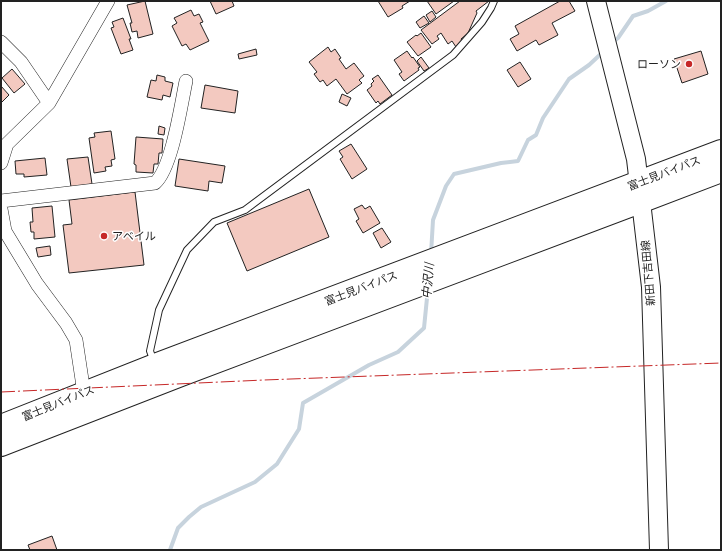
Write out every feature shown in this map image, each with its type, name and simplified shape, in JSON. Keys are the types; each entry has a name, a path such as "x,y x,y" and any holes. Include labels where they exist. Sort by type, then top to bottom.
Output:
{"highway":[{"name":"富士見バイパス","path":"1,426 155,365 417,277 442,277 640,192 721,151"},
{"name":"富士見バイパス","path":"1,446 181,375 417,277 447,255 640,192 721,170"}],"main road":[{"name":"新田下吉田線","path":"596,1 636,159 651,287 659,550"}],"street":[{"path":"1,163 7,144 49,103 108,1"},
{"path":"1,42 21,62 49,103"},
{"path":"1,201 155,183 161,178 170,156 186,81"},
{"path":"1,209 5,231 37,284 66,323 76,340 84,393"}],"lane":[{"path":"155,365 150,351 159,310 186,250 214,222 245,210 453,55 482,22 494,1"}],"building":[{"path":"145,1 153,34 138,38 137,31 132,32 130,23 132,23 127,5"},
{"path":"210,1 232,1 234,6 216,14"},
{"path":"378,1 410,1 402,6 403,8 388,17"},
{"path":"427,1 454,1 436,14"},
{"path":"460,1 489,1 476,11 477,13 468,33 461,39 463,42 456,47 452,41 448,44 441,33 437,36 439,39 432,44 421,30"},
{"path":"560,1 569,1 575,11 552,23 558,35 539,45 536,40 517,51 510,39 519,34 515,26"},
{"path":"191,10 194,16 199,14 203,22 200,23 209,41 190,50 186,44 182,46 172,26 177,23 174,18"},
{"path":"432,11 436,17 430,22 426,15"},
{"path":"424,16 429,23 420,28 416,22"},
{"path":"123,18 131,39 129,39 133,50 121,54 111,28 114,27 112,22"},
{"path":"421,33 431,47 418,56 407,42"},
{"path":"328,47 331,52 335,49 341,58 339,59 346,69 354,63 364,76 359,80 362,83 347,94 336,79 327,86 323,80 320,82 314,74 317,72 309,62"},
{"path":"256,49 257,55 239,59 238,54"},
{"path":"407,51 420,67 418,68 419,70 404,81 399,74 402,72 394,60"},
{"path":"701,51 708,74 682,83 674,59"},
{"path":"421,57 429,68 424,71 417,61"},
{"path":"520,62 531,79 518,87 507,70"},
{"path":"12,69 25,84 14,93 2,78"},
{"path":"157,75 165,77 165,81 173,83 170,97 163,95 162,100 147,97 151,80 156,81"},
{"path":"378,75 392,95 380,104 378,101 376,103 367,90 372,86 371,84 374,81 372,79"},
{"path":"205,85 238,91 235,113 201,108"},
{"path":"1,86 9,95 1,103"},
{"path":"342,94 351,98 347,106 339,102"},
{"path":"159,126 165,128 164,135 158,134"},
{"path":"111,131 115,159 111,160 112,166 105,167 106,171 94,173 89,138 95,137 94,133"},
{"path":"136,137 163,139 162,153 159,153 158,164 154,164 153,173 136,172 136,165 134,164"},
{"path":"351,144 367,169 352,179 340,159 343,157 339,151"},
{"path":"88,157 92,184 71,187 67,159"},
{"path":"45,158 47,175 24,177 24,174 16,174 15,161"},
{"path":"179,159 225,166 222,183 209,181 208,191 175,186"},
{"path":"309,189 329,237 247,271 227,223"},
{"path":"135,192 144,265 69,273 63,225 72,224 69,200"},
{"path":"362,205 365,209 370,206 380,223 363,233 356,221 359,219 354,209"},
{"path":"52,206 55,237 34,239 34,232 31,232 30,222 33,222 32,208"},
{"path":"382,228 391,242 381,248 373,233"},
{"path":"50,246 51,255 38,257 36,248"},
{"path":"52,536 57,550 30,550 28,545"}],"waterway":[{"name":"中沢川","path":"612,43 618,38 633,16 648,11 666,1"},
{"name":"中沢川","path":"431,254 433,220 446,186 454,174 501,163 518,161 528,140 536,135 543,118 569,79 589,65 604,51"},
{"name":"中沢川","path":"170,550 178,528 201,507 255,482 277,464 299,429 303,403 369,365 398,352 424,328 428,288"}],"power":[{"path":"1,392 264,380 721,363"}],"place":[{"name":"ローソン","path":"689,64"},
{"name":"アベイル","path":"104,236"}]}
